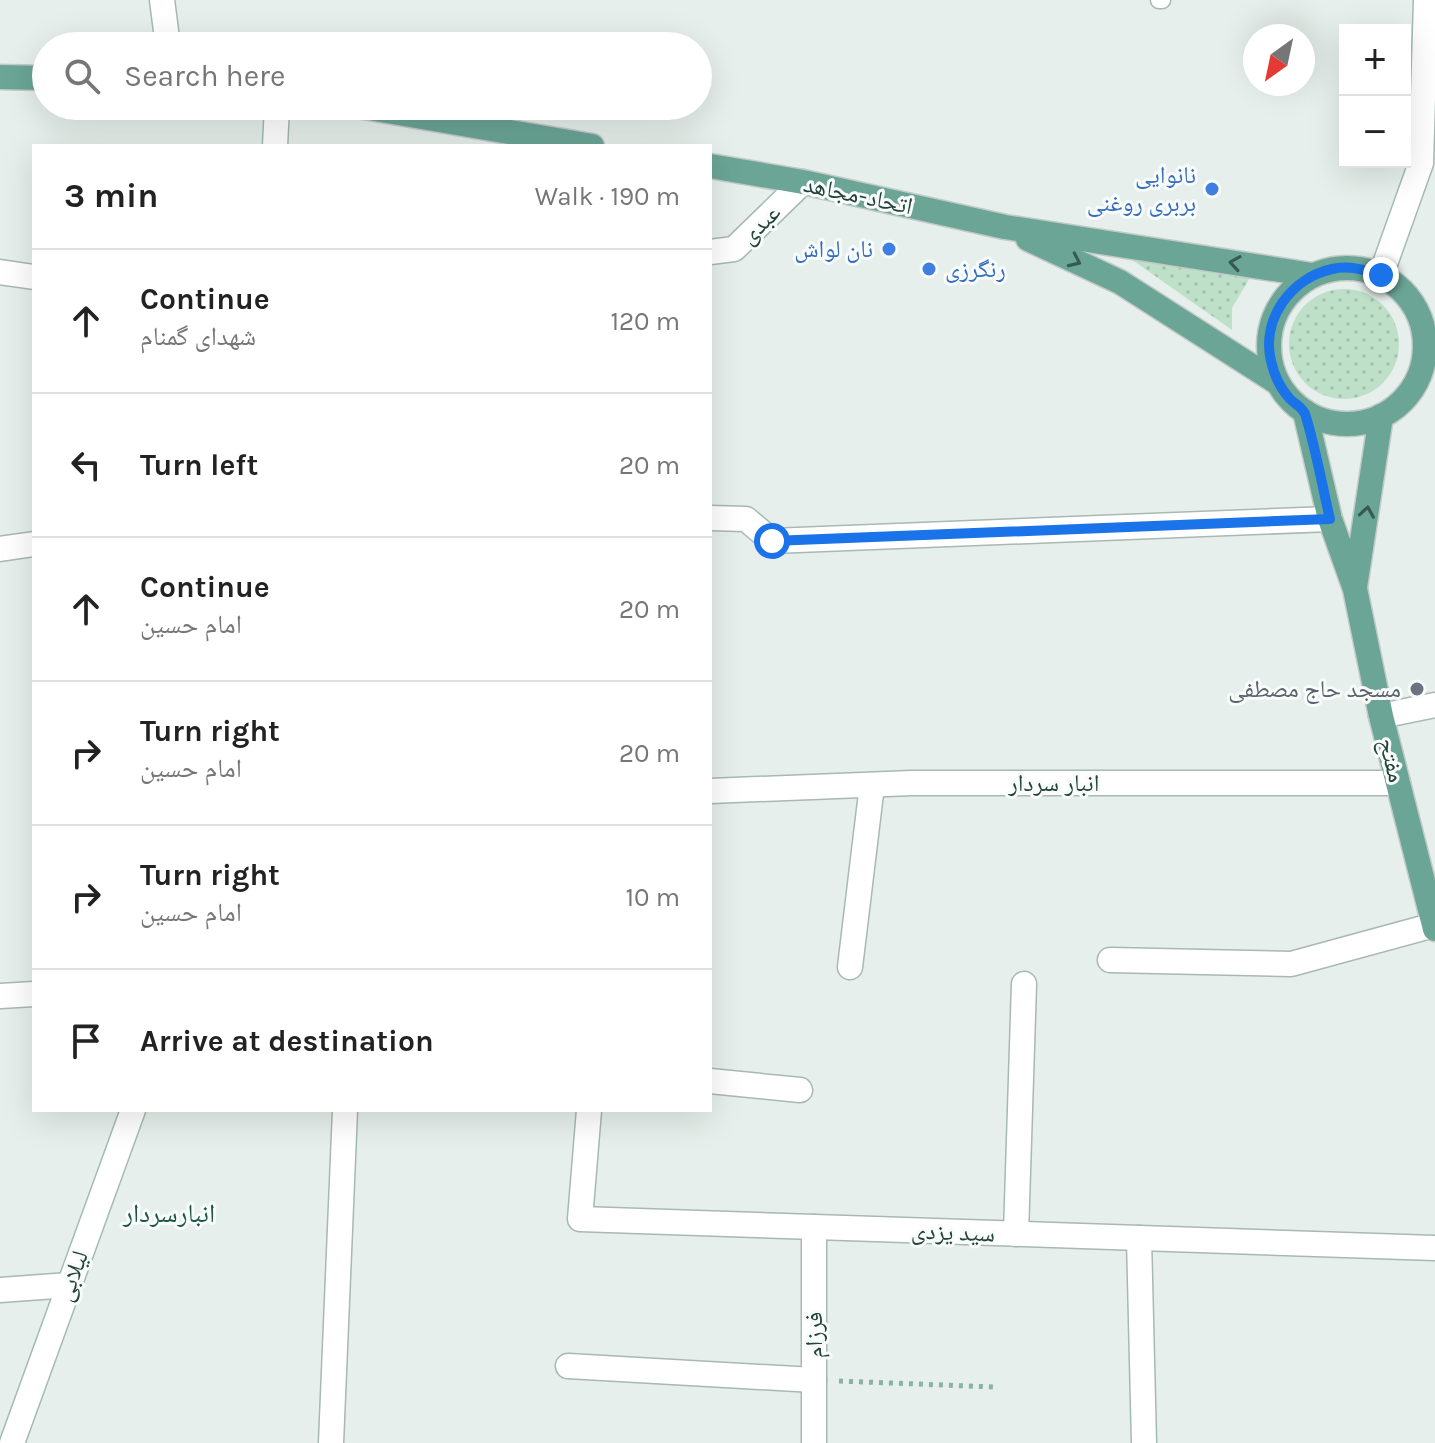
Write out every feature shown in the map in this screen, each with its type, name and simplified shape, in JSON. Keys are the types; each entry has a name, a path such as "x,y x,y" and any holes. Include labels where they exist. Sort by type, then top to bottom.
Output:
{"main road":[{"path":"0,77 32,78"},
{"path":"440,120 580,144"},
{"name":"اتحاد-مجاهد","path":"712,166 803,182 1005,227"},
{"path":"1005,227 1312,275"},
{"path":"1005,227 1120,282 1278,383"},
{"path":"1335,268 1358,268 1381,275 1399,287 1414,304 1423,324 1430,348 1414,388 1399,404 1381,416 1356,424 1329,422 1305,412 1278,383 1270,359 1269,334 1277,310 1292,290 1312,275 1335,268"},
{"path":"1305,412 1330,519 1355,589"},
{"path":"1355,589 1381,416"},
{"name":"مفتح","path":"1355,589 1381,716 1434,927"}],"street":[{"path":"162,0 166,32"},
{"path":"1381,275 1421,163 1426,0"},
{"path":"275,144 276,120"},
{"name":"عبدی","path":"712,252 734,249 803,182"},
{"path":"0,272 32,277"},
{"path":"712,518 746,519 772,541 1330,519"},
{"path":"0,549 32,544"},
{"path":"1381,716 1435,705"},
{"name":"انبار سردار","path":"712,791 872,785 1398,783"},
{"path":"850,967 872,785"},
{"path":"1110,960 1291,964 1434,927"},
{"path":"1016,1234 1024,984"},
{"path":"0,996 32,994"},
{"path":"712,1081 800,1090"},
{"name":"لیلابی","path":"12,1443 132,1112"},
{"path":"331,1443 345,1112"},
{"name":"سید یزدی","path":"589,1112 580,1219 1435,1248"},
{"name":"فرزام","path":"814,1227 814,1443"},
{"path":"1139,1238 1144,1443"},
{"path":"0,1290 69,1285"},
{"path":"568,1366 814,1380"}],"path":[{"path":"814,1380 994,1387"}],"green space":[{"path":"1128,257 1254,271 1232,308 1232,330"},
{"path":"1344,289 1365,293 1383,305 1395,323 1399,344 1395,365 1383,383 1365,395 1344,399 1323,395 1305,383 1293,365 1289,344 1293,323 1305,305 1323,293"}],"place":[{"name":"نانوایی بربری روغنی","path":"1212,189"},
{"name":"نان لواش","path":"889,249"},
{"name":"رنگرزی","path":"929,269"},
{"name":"مسجد حاج مصطفی","path":"1417,689"}],"district":[{"name":"انبارسردار","path":"169,1213"}],"route":[{"path":"772,541 1330,519 1305,412 1278,383 1270,359 1269,334 1277,310 1292,290 1312,275 1335,268 1358,268 1381,275"}]}
